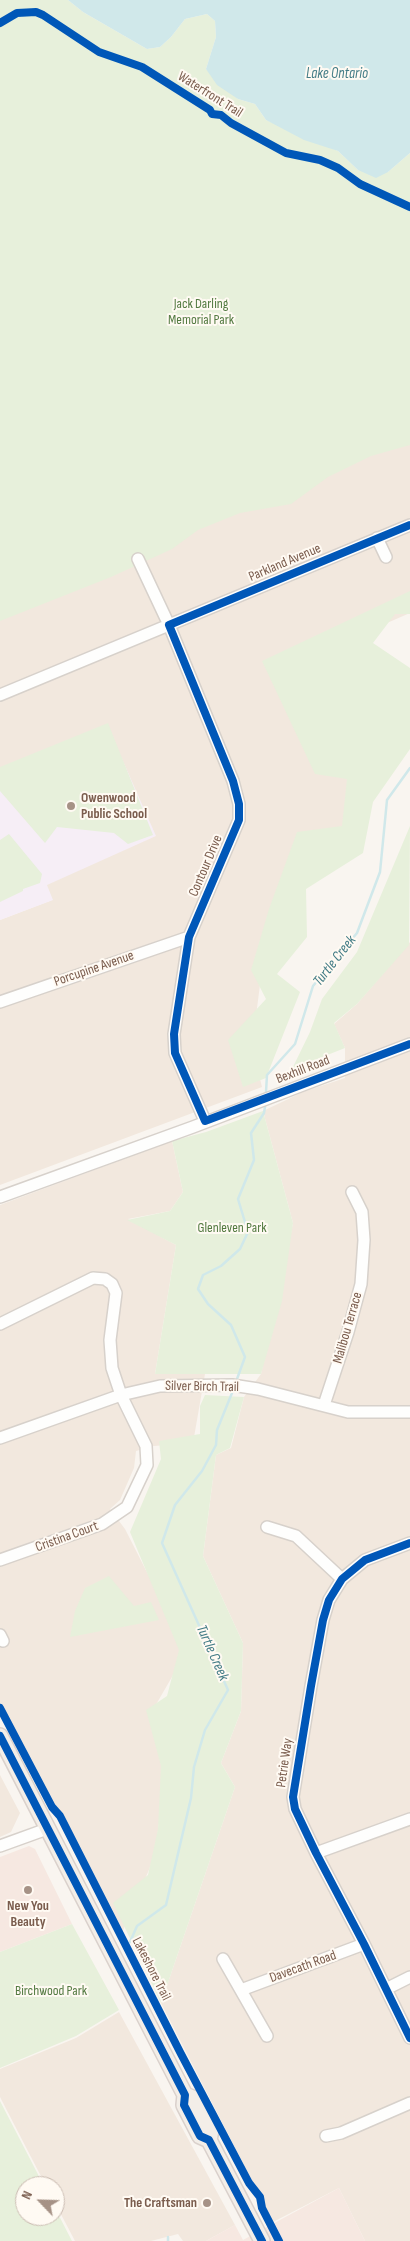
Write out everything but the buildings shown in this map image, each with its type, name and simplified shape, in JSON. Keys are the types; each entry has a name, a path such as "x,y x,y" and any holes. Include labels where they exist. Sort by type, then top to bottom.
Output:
{"main road":[{"path":"0,1736 185,2095 184,2105 200,2136 209,2140 262,2241"}],"street":[{"name":"Parkland Avenue","path":"0,695 410,525"},
{"path":"377,538 386,557"},
{"name":"Contour Drive","path":"138,559 169,625 233,781 239,804 239,820 189,937 174,1044 175,1053 205,1120"},
{"name":"Porcupine Avenue","path":"0,1002 189,937"},
{"name":"Bexhill Road","path":"0,1197 193,1127 205,1120 410,1044"},
{"name":"Malibou Terrace","path":"324,1406 361,1284 364,1240 362,1212 352,1192"},
{"name":"Cristina Court","path":"0,1324 93,1278 105,1279 112,1284 116,1293 110,1340 112,1368 121,1395 146,1446 147,1465 127,1508 102,1524 0,1560"},
{"name":"Silver Birch Trail","path":"1,1435 121,1395 160,1386 218,1385 258,1389 348,1412 410,1412"},
{"path":"267,1527 296,1536 342,1579"},
{"name":"Petrie Way","path":"410,1543 365,1560 342,1579 329,1600 323,1620 294,1783 295,1809 410,2038"},
{"path":"316,1853 410,1819"},
{"path":"0,1846 47,1829"},
{"name":"Davecath Road","path":"241,1990 364,1944"},
{"path":"223,1959 267,2036"},
{"path":"386,1989 410,1977"},
{"path":"326,2136 341,2133 410,2103"}],"shaded area":[{"path":"410,434 410,613 309,657 357,770 350,840 305,858 261,977 252,1047 262,1087 0,1185 0,920 52,900 0,775 0,608"},
{"name":"Owenwood Public School","path":"108,727 156,836 47,885 53,900 0,920 0,775"},
{"path":"410,942 410,2241 365,2241 339,2188 273,2222 161,2003 235,1787 221,1763 241,1711 243,1643 203,1556 216,1455 231,1448 244,1397 261,1374 293,1223 263,1111 303,1092 345,1078 345,1048 334,1024 357,1004"},
{"path":"172,1141 183,1192 170,1211 128,1219 176,1245 155,1374 205,1374 193,1443 154,1446 136,1451 134,1468 120,1500 110,1509 125,1529 187,1651 154,1708 168,1761 154,1858 121,1935 0,1704 0,1205"},
{"path":"0,1775 20,1813 11,1832 0,1837"},
{"path":"29,1846 35,1849 72,1924 0,1952 0,1857"},
{"name":"The Craftsman","path":"119,2012 235,2225 206,2241 183,2241 178,2234 151,2241 75,2241 65,2222 65,2176 41,2176 0,2097 0,2069 76,2038"},
{"path":"339,2188 365,2241 206,2241 235,2225 243,2240"}],"green space":[{"name":"Jack Darling Memorial Park","path":"0,0 68,0 83,12 147,49 160,47 171,37 185,19 207,14 215,21 216,37 206,69 238,99 255,104 266,120 338,151 358,170 388,172 410,153 410,445 371,456 328,477 291,504 240,513 198,530 172,549 111,577 0,621"},
{"path":"410,591 410,614 395,614 373,643 410,668 410,749 373,802 363,853 306,889 307,937 277,974 300,992 266,1078 243,1087 228,1040 266,999 251,970 269,909 297,832 342,826 347,779 315,774 262,661"},
{"path":"108,723 153,835 128,844 114,833 57,827 45,843 0,791 0,767"},
{"path":"410,826 409,945 357,1004 334,1023 345,1048 292,1069 310,1032 322,999 357,952"},
{"path":"9,834 42,874 40,883 23,889 23,891 0,902 0,840"},
{"name":"Glenleven Park","path":"263,1111 293,1223 282,1301 261,1374 155,1374 176,1245 127,1220 170,1211 183,1192 172,1141 206,1132"},
{"path":"205,1395 244,1397 230,1448 216,1455 203,1556 243,1643 241,1711 221,1763 235,1787 161,2003 113,1903 148,1875 158,1829 161,1766 146,1710 167,1696 179,1650 130,1532 161,1459 159,1441 200,1434 200,1406"},
{"path":"109,1576 134,1606 151,1602 159,1620 70,1637 75,1611 85,1588"},
{"name":"Birchwood Park","path":"72,1924 119,2010 76,2036 0,2068 0,1952"},
{"path":"0,2101 39,2176 15,2176 15,2226 64,2226 72,2241 0,2241"}],"water":[{"name":"Lake Ontario","path":"68,0 410,0 410,153 388,172 376,178 358,170 338,151 304,140 266,120 255,104 238,99 217,85 206,69 216,37 215,21 207,14 185,19 171,37 160,47 147,49 83,12"}],"waterway":[{"name":"Turtle Creek","path":"266,1092 267,1075 295,1044 313,986 357,933 380,872 387,800 410,768"},
{"name":"Turtle Creek","path":"237,1379 245,1357 231,1325 208,1304 198,1289 203,1275 221,1266 240,1249 248,1232 238,1199 254,1160 251,1133 264,1113 265,1107"},
{"name":"Turtle Creek","path":"130,1942 137,1926 166,1905 191,1798 194,1767 205,1730 228,1690 162,1543 175,1505 202,1471 216,1445 217,1430 232,1393"}],"cycle path":[{"name":"Waterfront Trail","path":"0,23 17,13 36,12 43,15 99,52 142,67 210,110 212,114 221,115 231,123 286,153 320,160 338,168 360,184 410,207"},
{"path":"410,525 169,625 233,781 239,804 239,820 189,937 174,1034 175,1053 205,1121 410,1044"},
{"path":"410,1543 365,1560 342,1579 329,1600 323,1620 293,1797 295,1809 316,1853 364,1944 410,2038"},
{"name":"Lakeshore Trail","path":"0,1708 52,1807 60,1816 249,2183 260,2197 262,2208 279,2241"},
{"path":"0,1736 185,2095 184,2105 200,2136 209,2140 262,2241"}],"place":[{"name":"Owenwood Public School","path":"71,806"},
{"name":"New You Beauty","path":"28,1890"},
{"name":"The Craftsman","path":"207,2203"}]}
